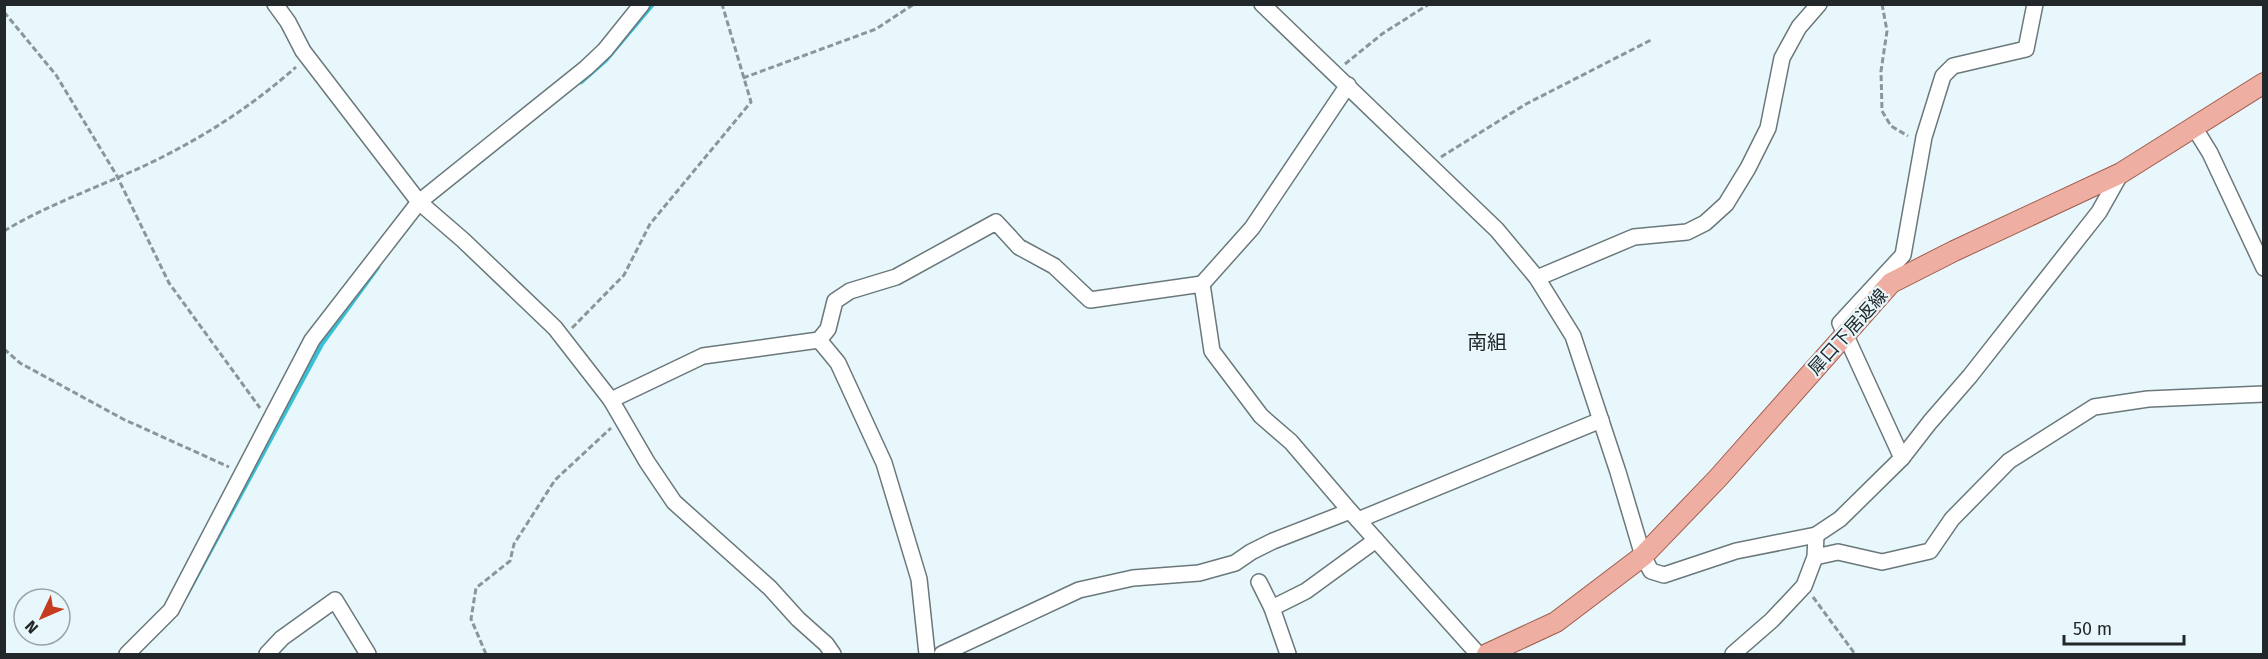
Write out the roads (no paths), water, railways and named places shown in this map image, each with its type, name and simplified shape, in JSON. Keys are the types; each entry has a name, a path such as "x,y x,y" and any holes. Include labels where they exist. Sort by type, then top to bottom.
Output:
{"main road":[{"name":"犀口下居返線","path":"1487,654 1556,622 1643,556 1718,478 1891,283 2121,173 2264,83"}],"street":[{"path":"275,4 308,56 419,202 463,240 555,328 611,400 647,462 674,502 770,588 833,654"},
{"path":"127,654 171,610 312,340 419,202 586,68 605,50 642,4"},
{"path":"1262,4 1497,230 1537,278 1573,336 1643,556 1651,571 1664,575 1736,551 1816,535 1840,519 1902,458 1970,376 2099,212 2121,173"},
{"path":"1537,278 1635,237 1687,232 1705,223 1726,204 1748,168 1768,128 1782,58 1798,27 1819,4"},
{"path":"1902,458 1840,322 1903,255 1922,146 1943,76 1953,66 2026,49 2035,4"},
{"path":"611,400 703,356 819,340 828,328 835,301 850,291 896,277 996,222 1019,247 1054,266 1090,300 1202,284 1252,228 1348,85"},
{"path":"2194,127 2210,153 2264,268"},
{"path":"1202,284 1212,351 1261,416 1291,442 1478,654"},
{"path":"819,340 838,363 884,463 919,579 927,654"},
{"path":"1815,557 1838,552 1882,562 1929,551 1952,519 2009,461 2094,407 2148,399 2264,394"},
{"path":"942,654 1079,590 1133,578 1199,573 1235,563 1273,541 1354,516 1601,420"},
{"path":"1733,654 1772,620 1804,586 1815,557 1816,535"},
{"path":"1272,608 1306,591 1376,540"},
{"path":"1259,582 1272,608 1288,654"},
{"path":"267,654 282,638 335,600 368,654"}],"waterway":[{"path":"581,82 606,60 653,4"},
{"path":"186,596 322,344 378,267"}],"district":[{"name":"南組","path":"1487,342"}]}
